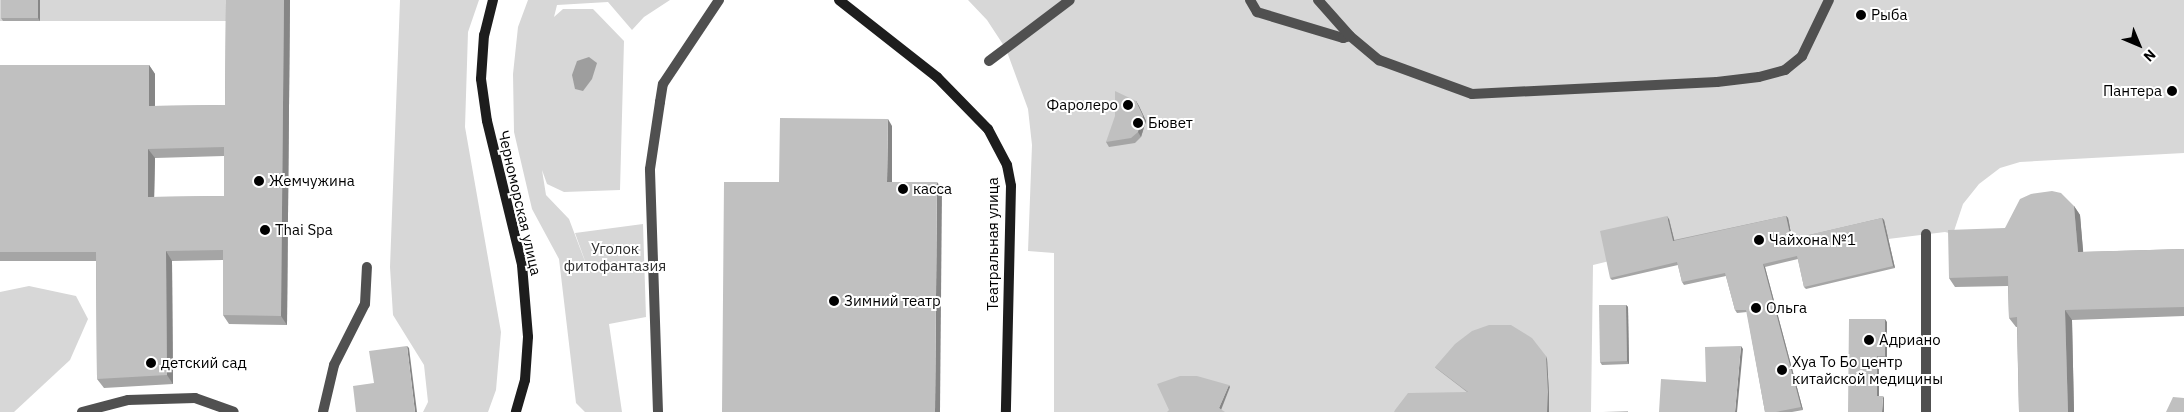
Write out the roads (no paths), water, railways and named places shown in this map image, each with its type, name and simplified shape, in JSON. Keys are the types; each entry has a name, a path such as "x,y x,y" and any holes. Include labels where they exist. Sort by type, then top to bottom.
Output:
{"main road":[{"name":"Черноморская улица","path":"493,0 484,35 481,79 486,121 522,265 528,337 525,380 516,412"},
{"name":"Театральная улица","path":"839,0 937,77 988,130 1008,165 1010,211 1006,412"}],"street":[{"path":"658,412 650,169 658,112 663,84 719,0"},
{"path":"989,61 1070,0"},
{"path":"1250,0 1257,12 1343,38 1350,36"},
{"path":"1318,0 1350,36 1379,60 1472,94 1728,81 1785,70 1802,56 1829,0"},
{"path":"1926,234 1926,412"},
{"path":"323,412 334,365 365,304 367,267"},
{"path":"82,412 128,400 195,398 234,412"}],"place":[{"name":"Рыба","path":"1861,15"},
{"name":"Пантера","path":"2172,91"},
{"name":"Фаролеро","path":"1128,105"},
{"name":"Бювет","path":"1138,123"},
{"name":"Жемчужина","path":"259,181"},
{"name":"касса","path":"903,189"},
{"name":"Thai Spa","path":"265,230"},
{"name":"Чайхона №1","path":"1759,240"},
{"name":"Зимний театр","path":"834,301"},
{"name":"Ольга","path":"1756,308"},
{"name":"Адриано","path":"1869,340"},
{"name":"детский сад","path":"151,363"},
{"name":"Хуа То Бо центр китайской медицины","path":"1782,370"}],"park label":[{"name":"Уголок фитофантазия","path":"615,256"}]}
